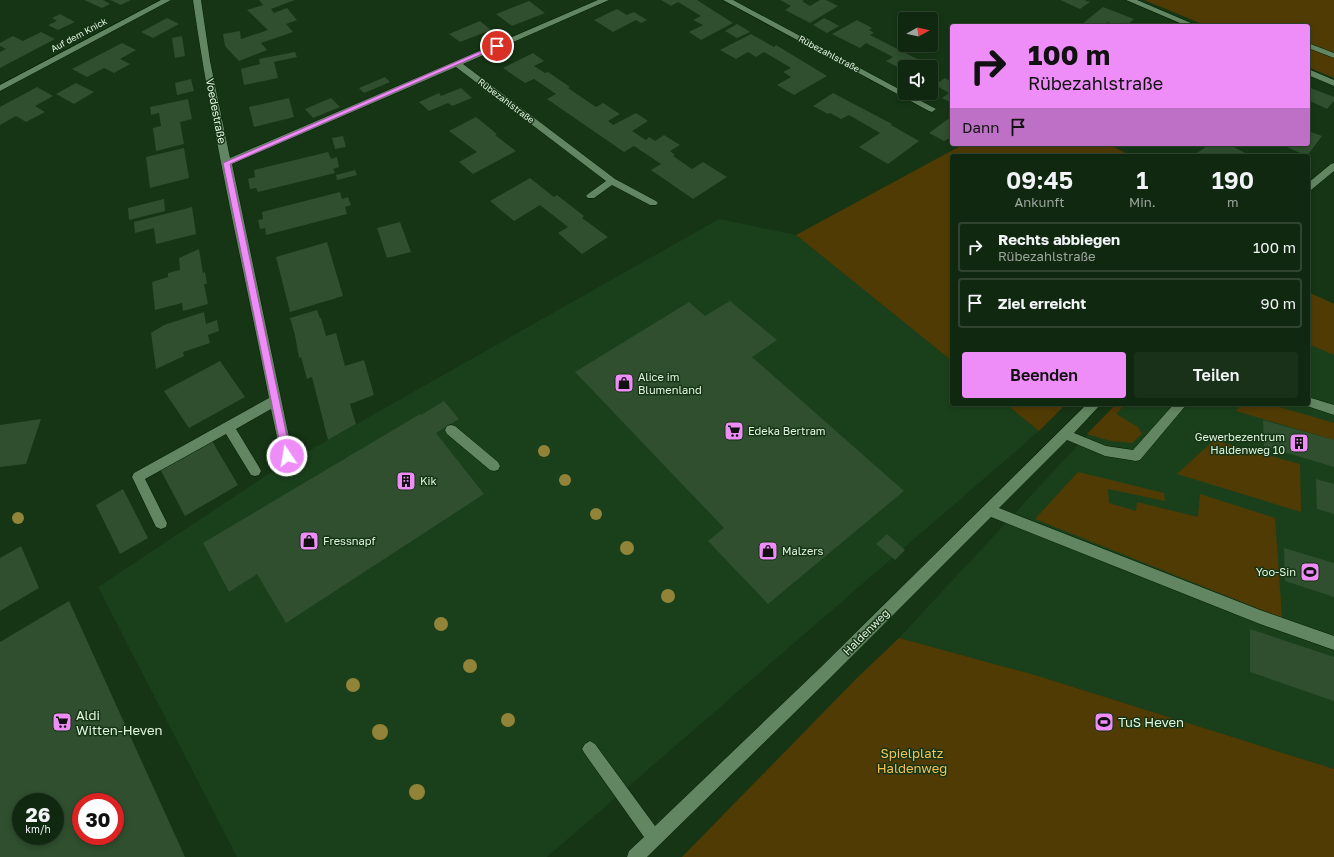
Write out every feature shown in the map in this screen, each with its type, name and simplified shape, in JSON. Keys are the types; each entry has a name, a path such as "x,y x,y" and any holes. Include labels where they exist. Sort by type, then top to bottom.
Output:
{"street":[{"name":"Auf dem Knick","path":"0,88 167,0"},
{"name":"Voedestraße","path":"197,0 203,46 226,163 287,456"},
{"path":"226,163 605,0"},
{"name":"Rübezahlstraße","path":"727,0 932,109"},
{"path":"1130,0 1189,24"},
{"path":"1310,45 1334,56"},
{"name":"Rübezahlstraße","path":"457,64 612,181 653,203"},
{"path":"1310,73 1334,82"},
{"path":"1310,186 1334,166"},
{"path":"591,196 612,181"},
{"path":"161,523 138,477 275,401"},
{"path":"1310,403 1334,410"},
{"name":"Haldenweg","path":"635,857 824,674 1092,406"},
{"path":"1065,434 1105,451 1136,456 1179,406"},
{"path":"228,427 255,472"},
{"path":"450,430 494,466"},
{"path":"989,510 1260,617 1334,642"},
{"path":"590,749 654,838"}],"shaded area":[{"path":"719,219 796,235 950,359 950,406 1008,406 1039,431 547,857 237,857 98,587 270,473"},
{"path":"1310,293 1334,304 1334,769 1035,675 899,638 1114,406 1310,406"}],"green space":[{"path":"1144,0 1334,0 1334,78 1310,68 1310,24 1202,24"},
{"path":"960,146 1113,146 1127,154 950,154 950,359 796,235"},
{"path":"1310,293 1334,304 1334,355 1311,345 1310,346"},
{"path":"1008,406 1064,406 1039,431"},
{"path":"1114,406 1123,406 1116,414 1138,427 1142,434 1132,443 1111,441 1087,434"},
{"path":"1240,406 1276,406 1334,423 1334,440 1236,411"},
{"path":"1214,440 1300,464 1301,512 1177,474"},
{"path":"1078,472 1164,493 1165,501 1108,489 1109,503 1136,511 1137,502 1198,517 1200,494 1275,518 1282,618 1035,519"},
{"name":"Spielplatz Haldenweg","path":"899,638 1035,675 1334,769 1334,857 682,857 856,679"}],"building":[{"path":"84,0 103,0 110,4 102,8"},
{"path":"110,0 131,0 121,5"},
{"path":"259,0 295,0 271,9 274,13 287,8 297,20 286,24 293,32 261,43 267,50 239,61 225,46 223,34 240,31 241,39 268,30 247,10 263,5"},
{"path":"661,0 697,0 733,23 701,40 689,32 703,25 693,20 701,16 678,2 671,6"},
{"path":"780,0 804,0 802,1 810,6 820,0 826,0 838,6 810,23 785,10 791,6"},
{"path":"1060,0 1084,0 1090,2 1080,9"},
{"path":"529,1 545,13 512,26 496,14"},
{"path":"1103,7 1134,19 1128,24 1112,24 1107,22 1104,24 1082,24"},
{"path":"617,9 627,15 634,12 647,20 641,23 636,20 613,32 594,20"},
{"path":"60,14 75,22 58,30 48,25 57,21 52,18"},
{"path":"167,18 179,24 153,38 141,32"},
{"path":"824,18 839,26 827,33 813,25"},
{"path":"857,20 872,28 869,30 874,33 870,35 898,49 898,52 903,52 919,60 898,60 898,67 886,61 893,57 866,43 860,48 832,34"},
{"path":"480,21 491,30 460,42 449,34"},
{"path":"737,24 750,32 737,38 725,31"},
{"path":"41,32 55,39 0,68 0,52 6,49 0,46 0,43 13,36 23,41"},
{"path":"751,34 774,47 776,45 827,76 794,95 777,85 791,77 783,72 791,68 764,52 756,57 748,52 736,59 720,50"},
{"path":"182,36 185,56 175,58 172,38"},
{"path":"122,43 136,50 120,59 130,64 114,73 104,68 87,77 72,69"},
{"path":"295,52 297,57 274,62 278,78 244,85 241,69 260,64 259,59"},
{"path":"533,53 544,61 534,66 545,73 548,72 596,107 603,103 620,114 608,121 613,125 636,113 648,121 632,131 646,140 649,137 655,141 664,135 680,145 670,151 675,155 673,156 692,169 703,162 727,177 693,199 651,170 661,164 634,146 624,152 547,99 556,94 534,79 525,83 503,68"},
{"path":"385,77 390,82 364,93 359,88"},
{"path":"945,78 950,81 950,102 942,98 949,93 938,87 938,83"},
{"path":"191,79 194,91 177,95 175,83"},
{"path":"76,83 94,92 74,104 56,94"},
{"path":"37,87 53,96 35,106 45,112 26,122 16,116 0,125 0,107"},
{"path":"461,88 472,98 452,106 448,103 429,111 419,102 439,93 441,96"},
{"path":"1310,88 1334,97 1334,101 1327,109 1310,101"},
{"path":"833,93 892,124 891,125 919,141 888,164 859,147 880,133 849,115 841,119 813,106"},
{"path":"289,98 294,117 254,127 249,107"},
{"path":"331,98 340,107 313,118 305,109"},
{"path":"188,99 192,119 180,122 184,144 156,151 153,128 161,126 159,113 151,115 150,107"},
{"path":"476,117 497,134 495,135 516,151 473,174 459,162 477,152 449,131"},
{"path":"948,119 950,120 950,138 944,141 929,133"},
{"path":"1310,132 1322,136 1308,154 1302,154 1284,146 1310,146"},
{"path":"343,136 346,147 335,149 332,138"},
{"path":"1207,146 1232,146 1247,154 1198,154 1197,153"},
{"path":"184,148 189,178 150,188 146,157"},
{"path":"328,152 331,159 337,157 339,167 333,169 335,173 258,192 256,188 250,189 248,179 255,177 254,170"},
{"path":"355,170 357,175 337,180 336,175"},
{"path":"530,178 554,197 557,195 584,216 582,218 608,237 582,254 558,233 568,227 540,205 514,221 490,201"},
{"path":"340,192 342,199 348,197 351,205 345,207 347,214 266,235 265,228 260,229 258,220 263,219 262,212"},
{"path":"164,199 165,211 129,220 128,208"},
{"path":"192,207 196,234 156,244 154,228 135,233 134,222"},
{"path":"400,222 411,252 387,258 377,228"},
{"path":"327,242 343,296 290,312 276,257"},
{"path":"199,249 203,273 205,272 207,284 204,284 208,304 183,311 182,303 155,310 152,282 168,277 168,273 180,270 179,258"},
{"name":"Edeka Bertram","path":"730,301 777,340 752,357 904,491 768,604 708,541 724,528 575,372 689,302 705,316"},
{"path":"317,310 326,336 336,333 345,366 364,360 374,395 350,404 356,424 328,440 312,377 307,379 301,357 299,358 290,318"},
{"path":"204,312 206,324 217,320 219,331 208,335 210,343 183,352 184,356 156,369 151,333 164,325"},
{"path":"220,361 245,397 189,428 164,391"},
{"path":"444,401 459,419 436,433 484,494 286,623 257,574 229,592 203,543"},
{"path":"41,419 26,464 0,467 0,425"},
{"name":"Gewerbezentrum Haldenweg 10","path":"1263,420 1334,440 1334,467 1264,446"},
{"path":"212,441 238,485 185,516 160,469"},
{"path":"1316,479 1334,484 1334,514 1317,509"},
{"path":"123,489 148,538 120,554 96,505"},
{"path":"887,534 905,550 895,560 876,544"},
{"path":"21,546 39,588 0,611 0,558"},
{"name":"Yoo-Sin","path":"1284,548 1334,563 1334,597 1285,581"},
{"name":"Aldi Witten-Heven","path":"69,601 185,857 0,857 0,642"},
{"path":"1250,629 1334,657 1334,701 1250,672"}],"place":[{"name":"Alice im Blumenland","path":"624,383"},
{"name":"Edeka Bertram","path":"734,431"},
{"name":"Gewerbezentrum Haldenweg 10","path":"1299,443"},
{"name":"Kik","path":"406,481"},
{"name":"Fressnapf","path":"309,541"},
{"name":"Malzers","path":"768,551"},
{"name":"Yoo-Sin","path":"1310,572"},
{"name":"Aldi Witten-Heven","path":"62,722"},
{"name":"TuS Heven","path":"1104,722"}],"route":[{"path":"287,456 226,163 497,46"}]}
